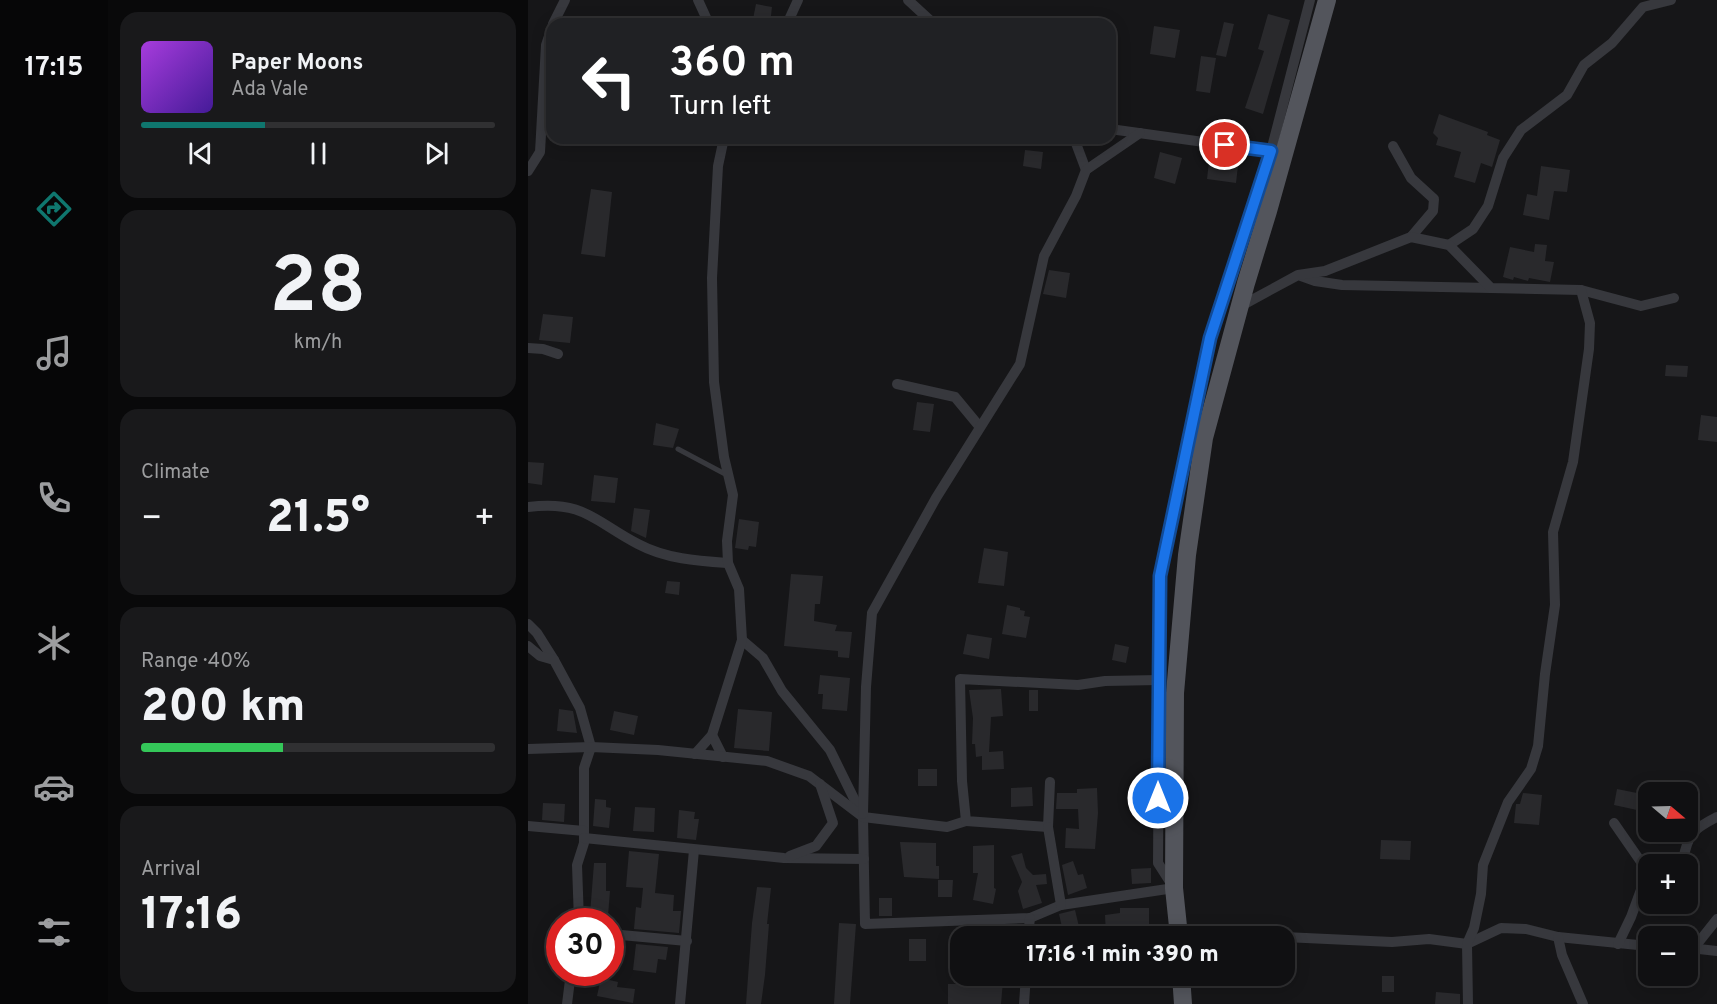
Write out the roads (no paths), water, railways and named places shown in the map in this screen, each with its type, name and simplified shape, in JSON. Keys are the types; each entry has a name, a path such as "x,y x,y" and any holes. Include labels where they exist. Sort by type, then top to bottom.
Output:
{"main road":[{"path":"1178,926 1174,888 1175,693 1187,555 1204,438 1277,152 1327,0"},
{"path":"1182,986 1183,1004"}],"street":[{"path":"557,18 565,0"},
{"path":"698,0 706,18"},
{"path":"790,18 798,0"},
{"path":"908,0 920,5 930,18"},
{"path":"1140,134 1086,170 1076,196 1044,256 1020,364 979,426 936,498 872,613 866,687 863,817 865,924 1030,918 1061,904 1174,888 1158,863 1160,576 1210,338 1277,152 1310,0"},
{"path":"1449,245 1473,229 1488,206 1503,158 1521,130 1567,95 1584,65 1612,43 1643,7 1671,0"},
{"path":"528,171 540,152 546,45"},
{"path":"1116,130 1277,152"},
{"path":"695,754 712,735 742,640 739,589 728,564 727,541 733,495 714,382 712,290 718,166 723,144"},
{"path":"1076,144 1086,170"},
{"path":"1239,307 1298,275 1325,271 1411,237 1433,211 1434,199 1411,178 1393,146"},
{"path":"1411,237 1449,245 1491,288"},
{"path":"1298,275 1315,281 1342,285 1581,290 1641,306 1674,298"},
{"path":"1468,1004 1467,944 1474,928 1481,894 1483,865 1508,802 1531,769 1538,746 1555,605 1553,532 1574,462 1589,349 1590,323 1581,290"},
{"path":"528,348 543,349 558,354"},
{"path":"897,384 955,397 979,426"},
{"path":"528,507 552,504 579,510 639,545 678,559 728,564"},
{"path":"528,624 537,633 555,660 580,708 591,747 584,768 584,834 577,865 579,908"},
{"path":"742,640 763,658 782,691 830,750 863,817"},
{"path":"528,645 540,656 555,660"},
{"path":"966,821 962,781 960,680 1078,685 1105,681 1159,680"},
{"path":"712,735 723,757"},
{"path":"528,749 591,747 767,761 809,776 863,817 947,827 966,821 1048,827"},
{"path":"1050,782 1048,827 1061,904"},
{"path":"784,858 816,846 833,823 820,784"},
{"path":"1684,854 1687,839 1699,826 1717,817"},
{"path":"1614,824 1638,858"},
{"path":"528,826 694,850 784,858 864,859"},
{"path":"680,1004 694,850"},
{"path":"1618,944 1638,898"},
{"path":"1030,918 1030,926"},
{"path":"1698,940 1717,919"},
{"path":"1295,938 1392,942 1429,939 1467,944 1501,928 1526,929 1558,937 1638,945"},
{"path":"624,935 687,941"},
{"path":"1558,937 1562,955 1583,1004"},
{"path":"1698,949 1717,951"},
{"path":"567,1004 569,986"},
{"path":"1024,1004 1025,986"}],"lane":[{"path":"678,449 728,475"}]}
